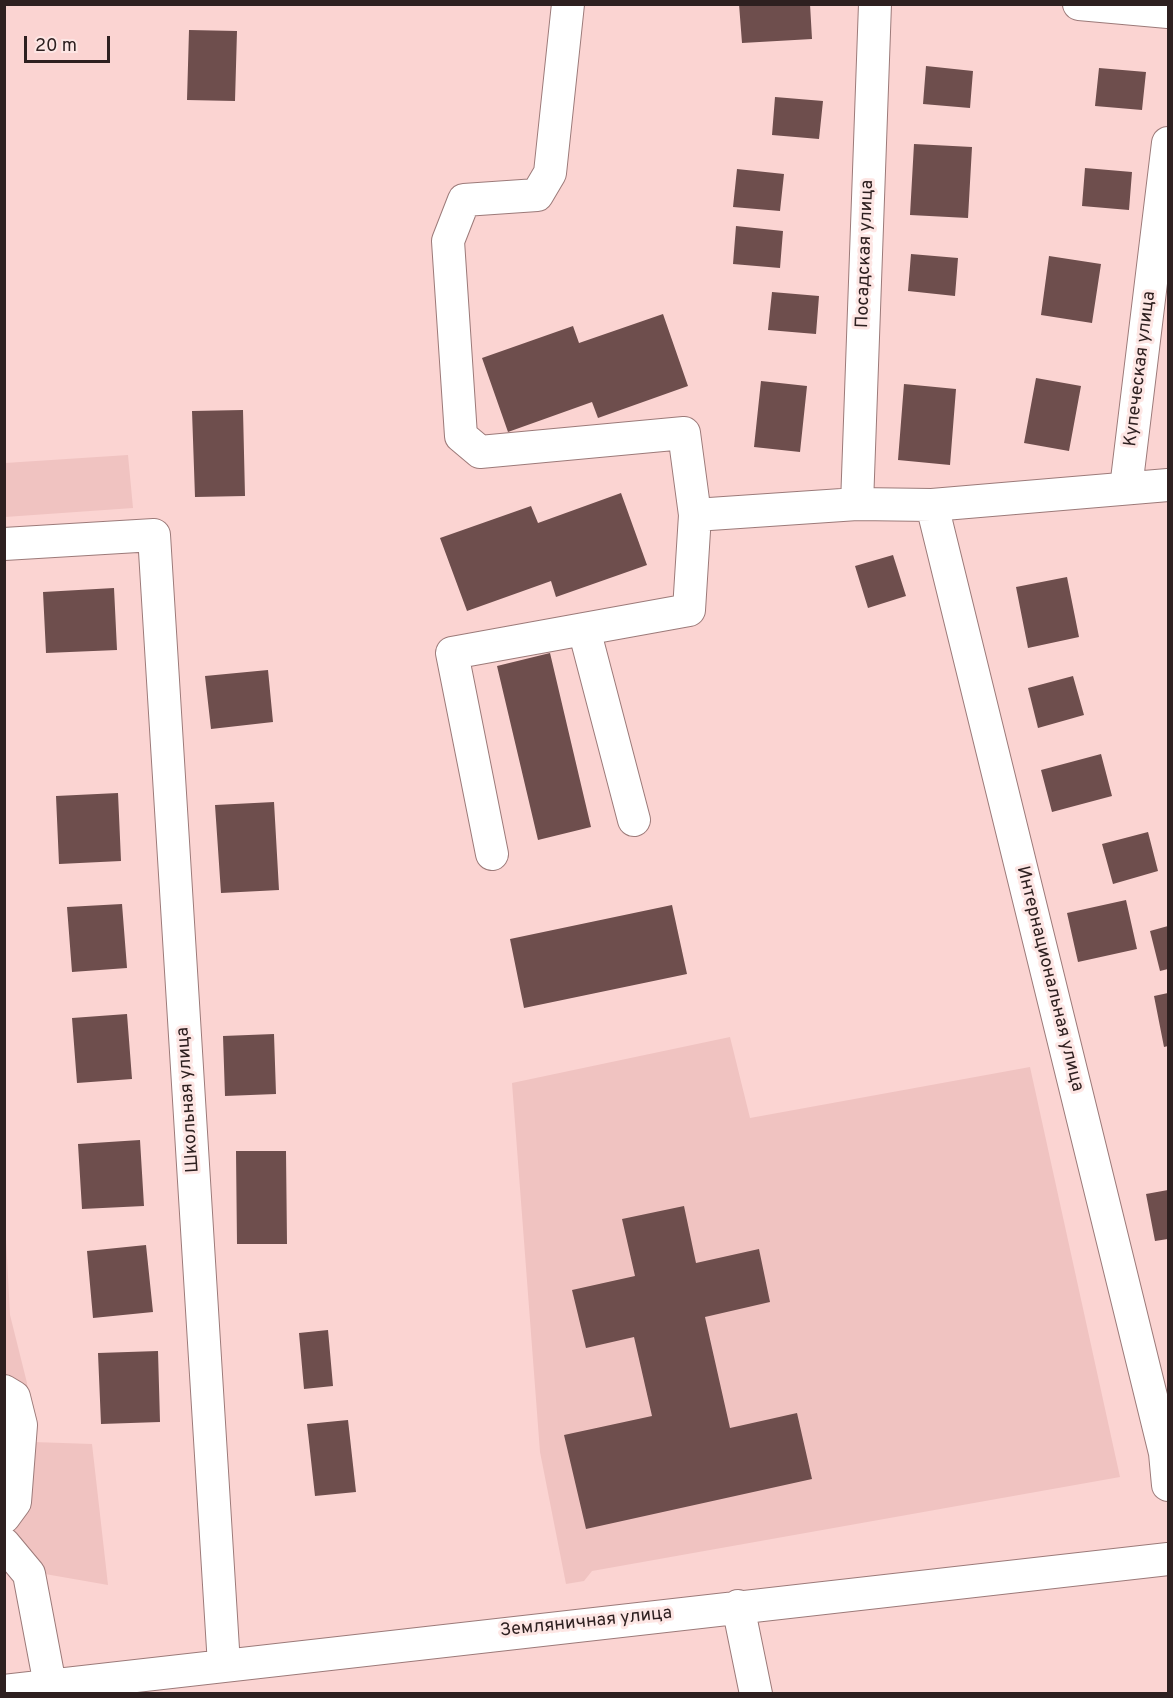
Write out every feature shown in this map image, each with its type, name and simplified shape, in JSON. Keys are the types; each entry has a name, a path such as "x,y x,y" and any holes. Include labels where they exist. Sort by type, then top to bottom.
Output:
{"street":[{"path":"492,854 452,653 689,610 695,515 684,433 480,452 461,436 448,241 464,200 537,195 550,173 568,4"},
{"name":"Посадская улица","path":"857,504 876,4"},
{"path":"1079,4 1168,12"},
{"name":"Купеческая улица","path":"1126,488 1168,143"},
{"path":"695,515 857,504 932,505 1168,485"},
{"name":"Интернациональная улица","path":"932,505 1167,1453"},
{"name":"Школьная улица","path":"4,544 154,535 224,1665"},
{"path":"584,629 634,820"},
{"path":"4,1391 15,1397 21,1425 15,1502 4,1517"},
{"path":"1167,1453 1168,1485"},
{"path":"4,1544 29,1574 50,1685"},
{"name":"Земляничная улица","path":"4,1691 50,1685 130,1685 224,1665 738,1606 1168,1560"},
{"path":"738,1606 756,1694"}],"shaded area":[{"path":"128,455 133,508 5,517 5,463"},
{"path":"730,1037 750,1118 1030,1067 1120,1477 592,1571 584,1581 566,1584 540,1452 512,1083"},
{"path":"4,1201 10,1315 27,1383 33,1442 92,1444 108,1585 5,1567"}],"building":[{"path":"739,4 810,4 812,39 742,43"},
{"path":"189,30 237,31 235,101 187,100"},
{"path":"926,66 973,71 970,108 923,104"},
{"path":"1099,68 1146,72 1142,110 1095,106"},
{"path":"775,97 823,101 819,139 772,135"},
{"path":"914,144 972,147 968,218 910,215"},
{"path":"1085,168 1132,172 1129,210 1082,206"},
{"path":"737,169 784,174 780,211 733,207"},
{"path":"736,226 783,231 780,268 733,264"},
{"path":"911,254 958,258 955,296 908,291"},
{"path":"1049,256 1101,264 1092,323 1041,315"},
{"path":"772,292 819,296 816,334 768,330"},
{"path":"663,314 688,386 598,418 592,402 508,432 482,358 573,326 579,343"},
{"path":"1036,378 1081,386 1069,451 1024,443"},
{"path":"761,381 807,386 800,452 754,447"},
{"path":"904,384 956,389 950,465 898,460"},
{"path":"243,410 245,496 195,497 192,411"},
{"path":"621,493 647,565 556,597 551,581 467,611 440,538 531,506 538,523"},
{"path":"893,555 906,596 868,608 855,566"},
{"path":"1067,577 1079,637 1028,648 1016,587"},
{"path":"114,588 117,650 46,653 43,592"},
{"path":"550,653 591,827 538,840 497,666"},
{"path":"268,670 273,722 211,729 205,676"},
{"path":"1073,676 1084,715 1038,728 1028,688"},
{"path":"1101,754 1112,796 1052,812 1041,770"},
{"path":"118,793 121,861 59,864 56,796"},
{"path":"274,802 279,890 221,893 215,805"},
{"path":"1148,832 1158,871 1113,884 1102,844"},
{"path":"1126,900 1137,949 1078,962 1067,913"},
{"path":"122,904 127,968 72,972 67,907"},
{"path":"672,905 687,974 524,1008 510,939"},
{"path":"1168,926 1168,969 1160,971 1150,931"},
{"path":"1168,993 1168,1046 1164,1047 1154,996"},
{"path":"127,1014 132,1079 77,1083 72,1018"},
{"path":"274,1034 276,1094 225,1096 223,1036"},
{"path":"140,1140 144,1206 82,1209 78,1144"},
{"path":"236,1151 286,1151 287,1244 237,1244"},
{"path":"1168,1190 1168,1239 1155,1241 1146,1194"},
{"path":"684,1206 696,1263 759,1249 770,1302 705,1317 730,1428 797,1413 812,1479 586,1529 564,1435 652,1416 634,1337 586,1348 572,1290 635,1276 622,1219"},
{"path":"146,1245 153,1312 93,1318 87,1251"},
{"path":"328,1330 333,1386 304,1389 299,1333"},
{"path":"158,1351 160,1422 101,1424 98,1353"},
{"path":"348,1420 356,1492 315,1496 307,1424"}]}
